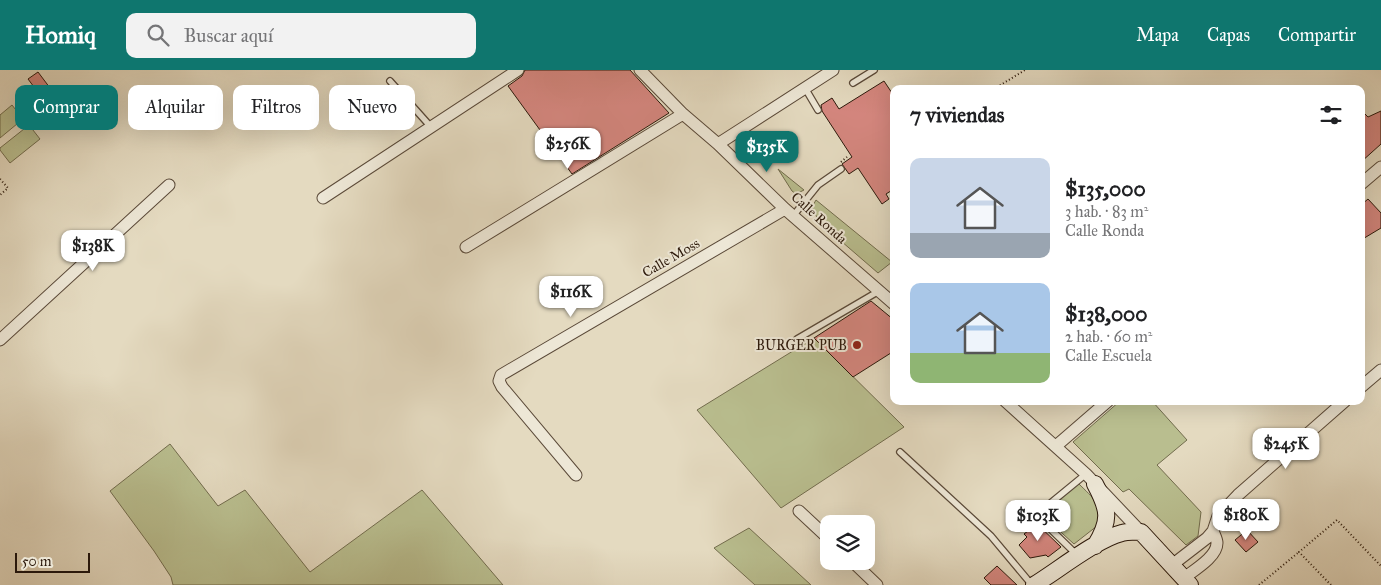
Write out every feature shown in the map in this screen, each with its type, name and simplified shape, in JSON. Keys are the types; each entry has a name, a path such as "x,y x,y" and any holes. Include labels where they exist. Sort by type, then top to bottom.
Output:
{"main road":[{"path":"1091,479 1105,503 1106,520 1104,529 1095,546"},
{"path":"1033,585 1095,546 1120,533 1141,532 1187,582"}],"street":[{"path":"323,198 518,70"},
{"name":"Calle Ronda","path":"640,70 683,114 718,144 789,213 890,301"},
{"path":"718,144 833,70"},
{"path":"466,247 683,114"},
{"path":"1365,181 1381,167"},
{"path":"0,340 168,185"},
{"name":"Calle Moss","path":"576,475 502,387 499,381 501,376 789,213"},
{"path":"1365,384 1381,370"},
{"path":"1010,405 1091,479 1141,532"},
{"path":"1056,446 1103,405"},
{"path":"1172,565 1207,538 1213,531 1218,516 1238,495 1340,405"},
{"path":"799,511 820,531"},
{"path":"1187,582 1215,549 1217,542 1213,531"},
{"path":"861,570 877,585"}],"lane":[{"path":"853,83 874,70"},
{"path":"390,81 431,127"},
{"path":"805,88 818,110"},
{"path":"789,213 818,185 841,169"},
{"path":"796,339 879,291"},
{"path":"900,452 990,536 1033,585"},
{"path":"1036,515 1091,479"},
{"path":"1015,510 1036,515 1079,556"}],"path":[{"path":"1001,85 1025,70"},
{"path":"0,179 8,188 0,195"},
{"path":"1259,585 1337,520 1381,566"},
{"path":"1299,552 1331,585"}],"green space":[{"path":"12,105 15,109 15,126 0,138 0,115"},
{"path":"23,130 33,130 40,139 10,163 0,148"},
{"path":"778,169 804,190 796,194 792,191"},
{"path":"816,200 890,260 890,264 878,273 819,222 812,207"},
{"path":"814,338 904,427 781,508 697,410"},
{"path":"1115,405 1156,405 1187,440 1157,465 1201,512 1198,536 1186,545 1129,489 1123,492 1073,442"},
{"path":"170,444 218,506 245,490 310,572 422,490 503,585 173,585 171,577 154,551 110,491"},
{"path":"1078,483 1095,502 1098,518 1097,526 1074,544 1041,514"},
{"path":"749,528 811,585 755,585 714,548"}],"building":[{"path":"525,70 630,70 669,113 572,174 508,86 522,76"},
{"path":"38,72 48,85 32,85 28,79"},
{"path":"884,81 890,90 890,192 886,194 889,199 882,204 858,168 849,174 842,164 852,157 822,111 821,105 832,98 839,109"},
{"path":"1381,111 1381,144 1365,158 1365,114 1368,117"},
{"path":"1368,199 1381,213 1381,228 1365,238 1365,202"},
{"name":"BURGER PUB","path":"871,301 890,317 890,354 853,377 814,338"},
{"path":"1033,520 1061,547 1048,557 1046,555 1030,558 1019,545 1027,537 1024,534 1028,531 1026,528"},
{"path":"1247,530 1258,542 1246,552 1235,540"},
{"path":"997,566 1017,585 991,585 984,578"}],"place":[{"name":"BURGER PUB","path":"857,345"}]}
